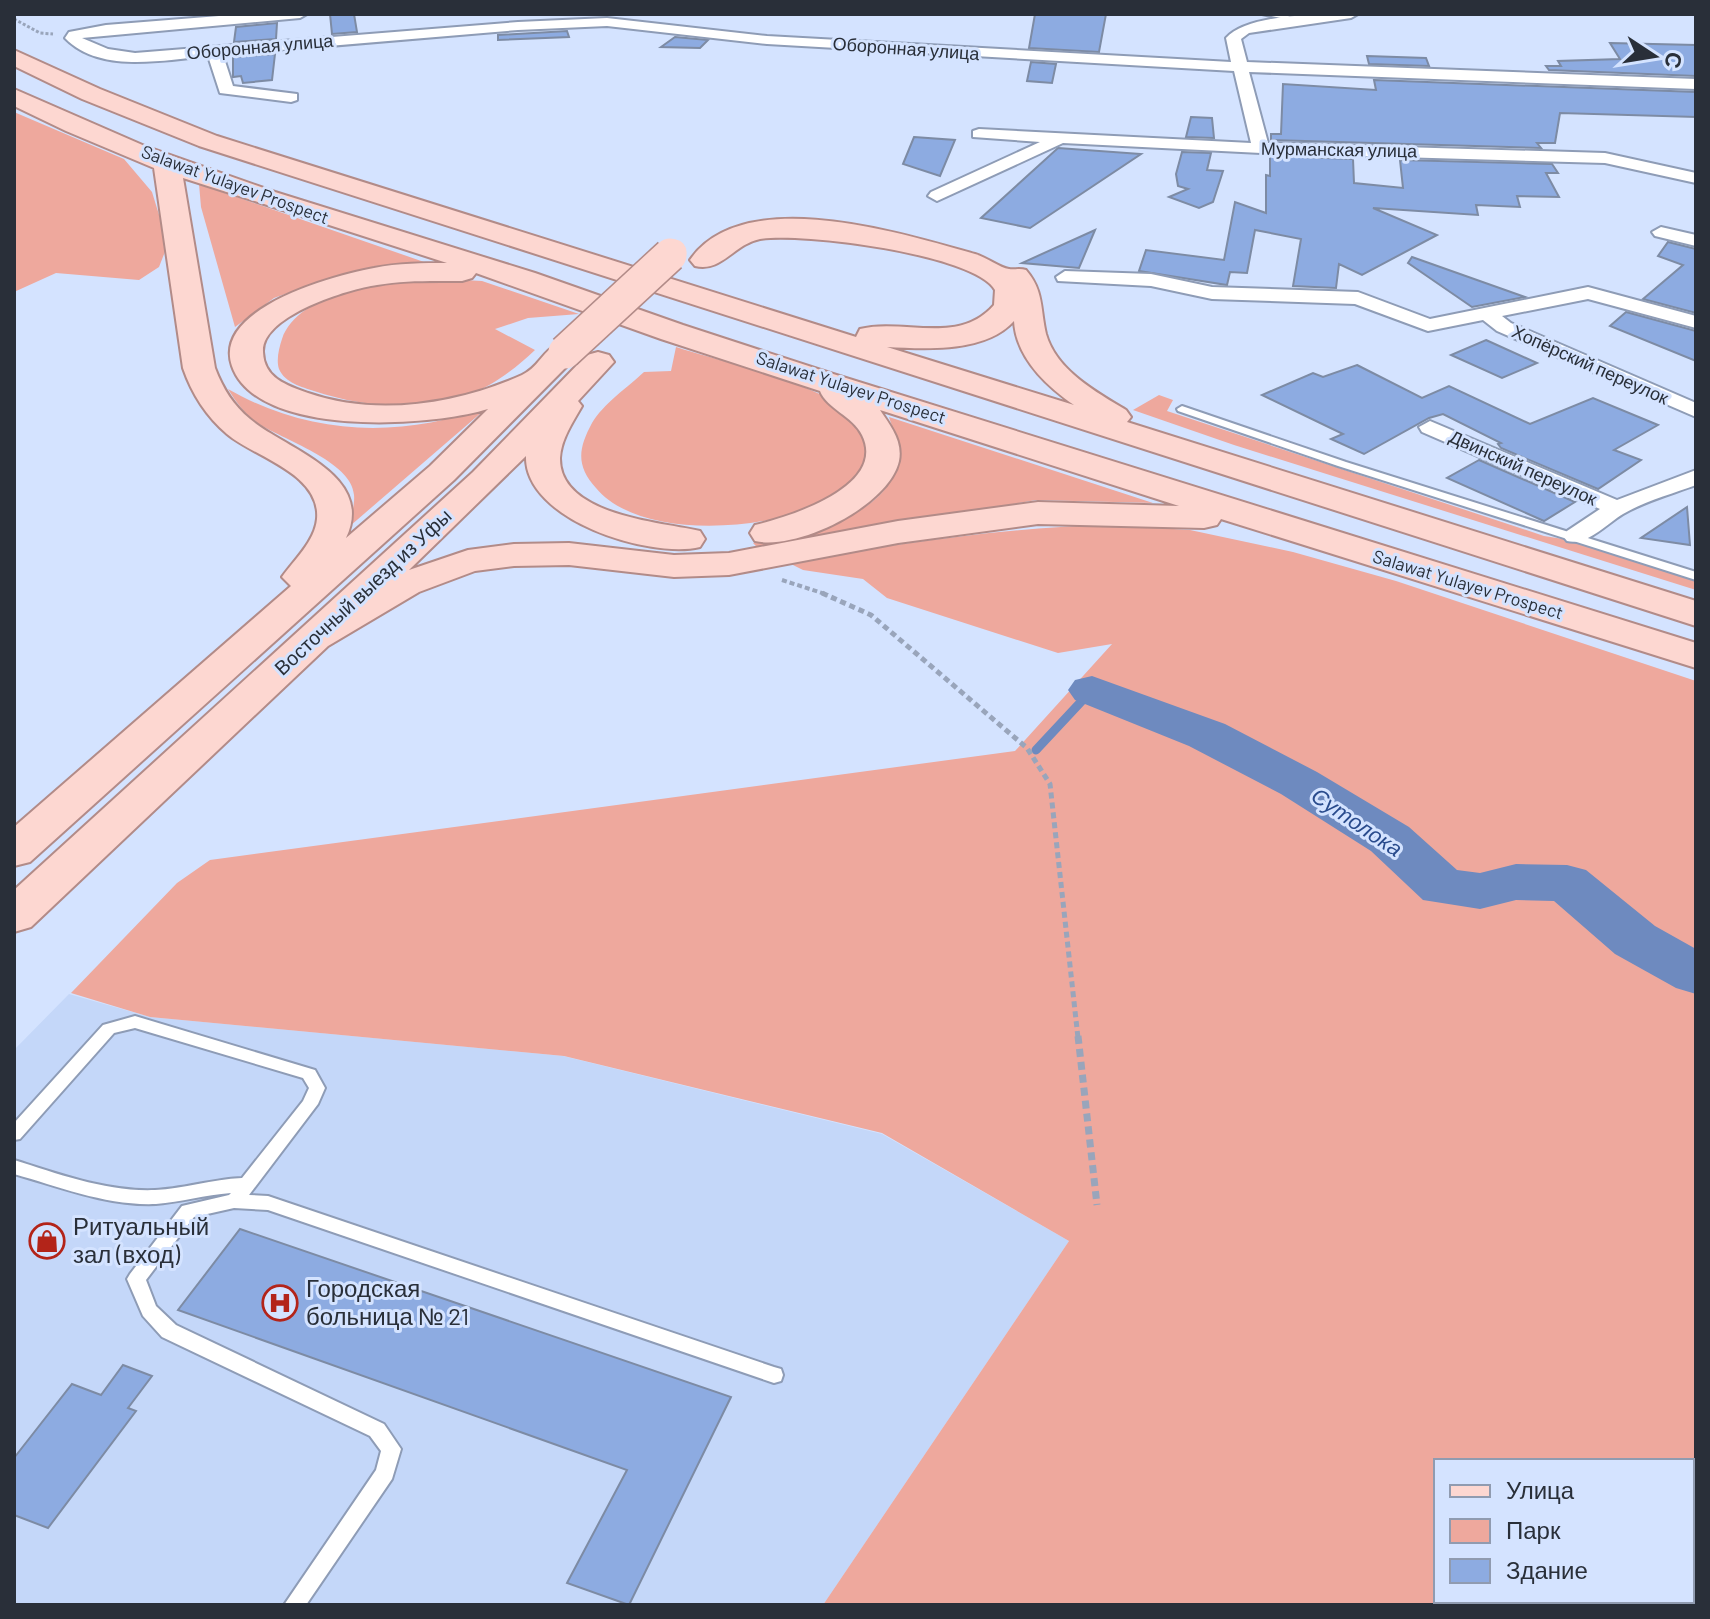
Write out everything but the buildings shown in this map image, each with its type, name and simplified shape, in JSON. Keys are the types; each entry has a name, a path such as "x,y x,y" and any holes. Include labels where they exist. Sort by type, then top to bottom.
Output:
{"main road":[{"name":"Salawat Yulayev Prospect","path":"14,57 91,94 208,141 1696,614"},
{"name":"Salawat Yulayev Prospect","path":"14,96 46,113 167,163 286,206 521,278 691,338 1696,656"},
{"path":"167,163 205,390 218,408 248,435 304,463 321,479 335,517 327,540 268,624"},
{"name":"Восточный выезд из Уфы","path":"14,916 485,479 674,252 716,221 734,215 778,213 856,225 981,256 1011,271 1025,285 1029,301 1027,321 1034,346 1054,373 1090,402 1149,440"},
{"name":"Восточный выезд из Уфы","path":"14,851 442,473 534,380 580,366 728,242 753,231 780,227 850,232 974,263 999,276 1010,288 1011,302 1004,315 969,334 943,338 867,335 775,322"},
{"path":"521,278 476,272 429,271 375,276 318,291 284,307 257,326 248,343 246,362 254,376 284,396 330,411 365,414 437,410 515,389 534,380"},
{"path":"580,366 545,444 544,469 558,492 591,516 632,532 682,539 753,535 809,523 853,498 869,484 880,466 884,449 881,431 870,416 851,401 807,374"},
{"path":"314,638 406,584 468,561 514,555 569,554 674,566 729,564 898,532 1038,513 1263,520"}],"street":[{"path":"74,35 106,29 300,14"},
{"path":"1261,148 1233,38 1237,32 1351,14"},
{"name":"Оборонная улица","path":"74,35 72,38 88,48 117,57 607,22 868,47 1242,67 1696,84"},
{"path":"214,51 226,90 291,97"},
{"name":"Мурманская улица","path":"979,134 1261,148 1605,158 1696,178"},
{"path":"937,196 1060,139"},
{"path":"1661,232 1696,241"},
{"path":"1065,277 1151,280 1212,293 1358,298 1428,325 1588,293 1696,322"},
{"name":"Хопёрский переулок","path":"1486,313 1504,327 1696,411"},
{"name":"Двинский переулок","path":"1430,427 1617,508"},
{"path":"1575,536 1617,508 1696,477"}],"lane":[{"path":"1266,14 1283,16 1298,23"},
{"path":"1182,409 1696,576"},
{"path":"14,1134 109,1029 135,1022 309,1074 317,1088 310,1104 234,1201"},
{"path":"14,1167 125,1196 157,1197 202,1188 247,1185"},
{"path":"294,1605 385,1473 391,1449 377,1430 169,1331 149,1311 136,1279 188,1211 234,1201 268,1203 774,1375"}],"path":[{"path":"14,19 40,33 74,35"},
{"path":"729,564 827,594 871,615 1027,748 1050,784 1097,1205"}],"shaded area":[{"name":"Городская больница № 21","path":"69,994 150,1017 563,1056 882,1134 1069,1241 823,1605 14,1605 14,1050"}],"green space":[{"path":"14,112 124,159 152,192 168,244 159,267 139,280 56,273 14,292"},
{"path":"199,184 427,263 330,278 274,298 235,327 201,207"},
{"path":"426,278 482,281 579,314 528,318 495,329 535,350 496,381 479,390 432,404 392,406 352,401 304,388 282,374 278,362 282,339 291,323 306,310 344,292"},
{"path":"676,347 783,379 837,404 853,422 867,454 854,481 823,503 778,518 726,525 674,524 629,511 596,488 585,472 581,457 592,423 609,402 644,372 671,371"},
{"path":"228,389 259,405 291,416 356,428 423,424 489,406 350,526 354,495 342,472 314,452 256,422 240,407"},
{"path":"1159,395 1173,400 1167,411 1544,536 1582,542 1696,580 1696,590 1234,445 1133,410"},
{"path":"889,417 1153,503 1036,500 759,549 753,543 820,528 844,519 882,493 894,474 899,452"},
{"path":"1106,525 1190,530 1293,552 1396,581 1696,681 1696,1605 823,1605 1069,1241 882,1133 564,1056 150,1017 71,993 177,883 210,860 1015,751 1112,644 1058,653 887,598 863,579 803,570 787,562 946,538"}],"waterway":[{"path":"1036,750 1092,690"},
{"name":"Сутолока","path":"1092,690 1207,735 1299,783 1390,839 1442,887 1480,891 1516,882 1567,883 1635,940 1696,974"}],"place":[{"name":"Ритуальный зал (вход)","path":"47,1241"},
{"name":"Городская больница № 21","path":"280,1303"}]}
